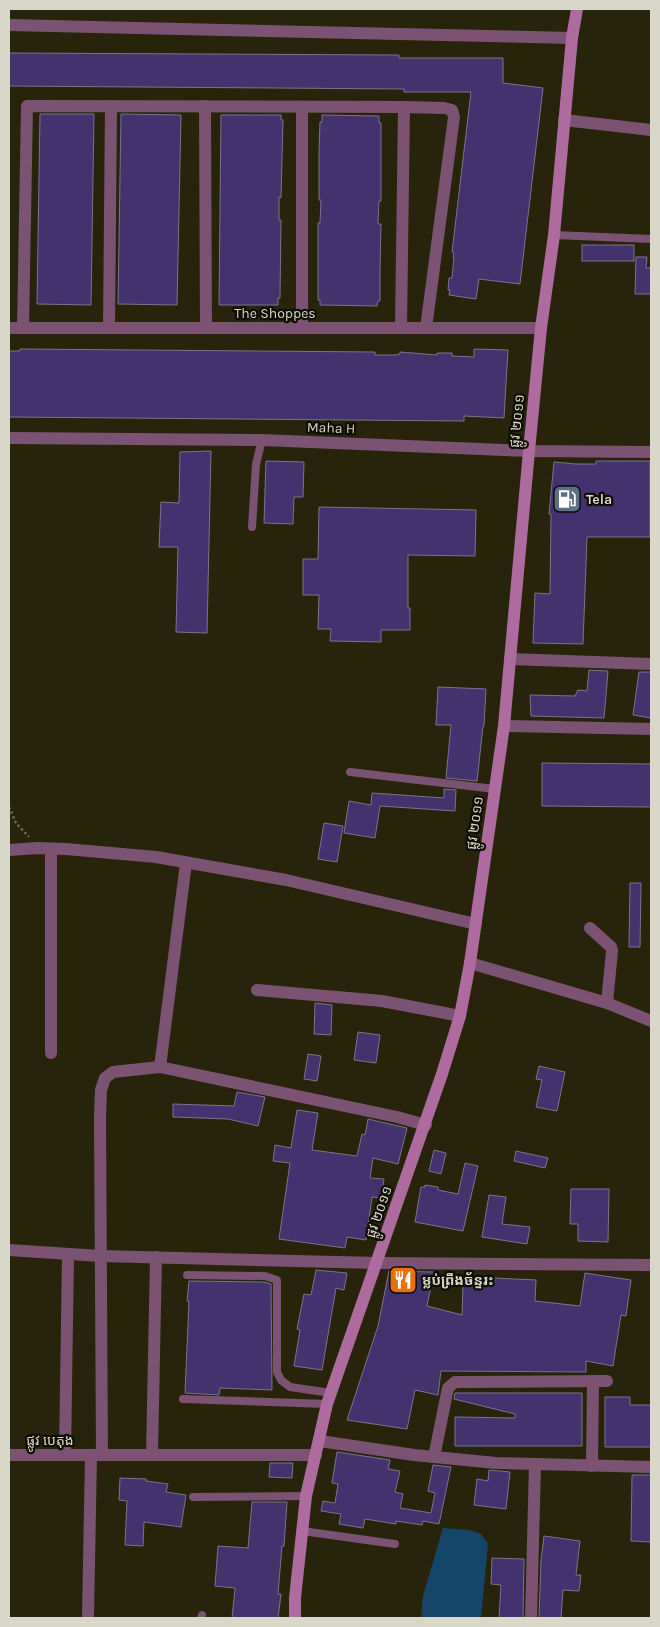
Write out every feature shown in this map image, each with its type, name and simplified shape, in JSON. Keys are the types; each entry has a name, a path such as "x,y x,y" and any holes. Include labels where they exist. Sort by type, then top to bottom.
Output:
{"main road":[{"name":"ផ្លូវ ២០១១","path":"295,1618 295,1598 306,1496 329,1399 426,1125 460,1016 470,963 504,726 541,328 554,235 572,38 577,9"}],"street":[{"path":"9,25 572,38"},
{"path":"23,328 27,106 404,107 452,110 454,117 426,328"},
{"path":"109,328 110,106"},
{"path":"205,106 206,328"},
{"path":"302,107 302,328"},
{"path":"401,328 404,107"},
{"path":"564,120 651,130"},
{"name":"The Shoppes","path":"9,328 541,328"},
{"name":"Maha H","path":"9,438 262,440 529,451 651,452"},
{"path":"510,659 651,664"},
{"path":"504,726 651,729"},
{"path":"9,850 44,848 127,854 186,863 286,880 476,924"},
{"path":"44,848 51,1054"},
{"path":"160,1067 186,863"},
{"path":"590,928 611,947 612,951 607,1003"},
{"path":"470,963 607,1003 651,1020"},
{"path":"257,990 382,1001 460,1016"},
{"path":"88,1618 96,1455 101,1090 105,1078 113,1072 160,1067 397,1117 426,1125"},
{"path":"9,1250 100,1256 651,1265"},
{"path":"65,1455 68,1254"},
{"path":"152,1455 156,1257"},
{"path":"592,1466 593,1381"},
{"path":"434,1457 448,1388 455,1382 607,1381"},
{"path":"320,1441 434,1457 496,1463 651,1467"},
{"name":"ផ្លូវ បេតុង","path":"9,1455 316,1455"},
{"path":"531,1618 534,1465"}],"lane":[{"path":"554,235 651,239"},
{"path":"252,527 256,464 262,440"},
{"path":"350,772 495,789"},
{"path":"186,1275 265,1276 277,1280 277,1372 281,1380 290,1387 329,1399"},
{"path":"183,1399 329,1399"},
{"path":"193,1497 306,1496"},
{"path":"302,1531 396,1544"}],"path":[{"path":"9,807 16,823 44,848"}],"water":[{"path":"443,1528 469,1530 481,1534 488,1544 481,1618 421,1618 423,1596"}],"building":[{"path":"9,53 399,55 399,58 503,58 503,83 543,88 520,284 479,279 476,299 449,295 449,278 452,278 454,253 452,252 471,92 404,92 404,89 9,86"},
{"path":"40,114 94,114 91,305 37,304"},
{"path":"121,114 181,115 177,305 118,304"},
{"path":"221,115 281,115 281,120 283,120 281,198 279,197 279,220 281,220 280,298 278,298 278,305 219,305"},
{"path":"322,115 379,116 379,123 381,123 381,201 379,201 378,224 381,224 380,301 378,301 377,306 320,305 320,300 318,300 318,223 320,223 321,200 319,200 319,153"},
{"path":"582,245 634,245 634,261 582,261"},
{"path":"636,257 647,257 646,268 651,268 651,294 635,294"},
{"path":"20,349 375,352 375,355 395,355 400,354 400,352 437,355 437,353 452,353 452,356 474,357 474,349 508,350 504,418 464,416 464,421 9,417 9,351 20,351"},
{"path":"211,451 207,633 176,632 178,547 159,547 161,502 179,503 180,452"},
{"path":"266,461 304,462 303,497 294,497 293,524 264,523"},
{"path":"596,461 650,461 650,537 587,537 583,644 533,643 535,593 550,594 551,514 549,514 554,462 596,464"},
{"path":"319,507 476,510 475,556 408,555 410,630 381,630 381,642 330,641 331,629 318,629 319,595 303,595 303,559 318,559"},
{"path":"589,670 608,671 604,718 531,716 530,695 575,696 578,690 587,691"},
{"path":"639,672 651,672 651,718 633,715"},
{"path":"438,687 486,689 484,726 477,781 446,778 451,725 436,725"},
{"path":"542,763 651,764 651,807 542,806"},
{"path":"444,789 456,790 455,811 380,806 375,838 344,833 349,801 371,805 372,793 444,798"},
{"path":"324,823 343,826 337,862 318,859"},
{"path":"630,883 641,883 640,947 629,947"},
{"path":"315,1003 332,1005 331,1035 314,1034"},
{"path":"358,1032 380,1035 376,1063 354,1060"},
{"path":"308,1054 321,1056 317,1081 304,1079"},
{"path":"539,1066 565,1072 557,1111 536,1107 542,1080 536,1079"},
{"path":"237,1092 265,1097 258,1126 228,1119 173,1117 173,1104 234,1106"},
{"path":"297,1110 318,1113 312,1150 357,1156 362,1134 365,1135 368,1119 407,1128 398,1164 373,1158 370,1178 384,1179 381,1198 372,1197 366,1240 347,1237 345,1248 279,1239 290,1163 273,1161 275,1145 291,1148"},
{"path":"434,1150 446,1153 441,1174 429,1171"},
{"path":"516,1151 548,1158 545,1168 514,1161"},
{"path":"465,1163 478,1166 463,1231 415,1222 421,1187 425,1187 425,1185 438,1187 438,1190 458,1194"},
{"path":"571,1189 609,1189 608,1242 578,1241 578,1224 570,1224"},
{"path":"489,1195 506,1197 502,1224 530,1227 527,1244 482,1237"},
{"path":"316,1270 347,1273 344,1290 336,1288 322,1370 294,1366 300,1330 297,1329 304,1294 311,1295"},
{"path":"389,1271 434,1272 427,1306 462,1315 463,1285 493,1286 494,1278 536,1280 535,1301 580,1306 585,1273 631,1280 626,1316 621,1315 613,1366 586,1361 586,1372 441,1371 438,1395 415,1390 407,1429 347,1420 378,1326"},
{"path":"189,1281 264,1282 271,1284 272,1390 220,1388 219,1395 185,1393"},
{"path":"455,1393 582,1393 582,1446 455,1446 455,1417 515,1418 515,1414 454,1399"},
{"path":"605,1397 630,1397 630,1405 651,1405 651,1447 605,1447"},
{"path":"337,1452 390,1460 388,1469 400,1471 395,1492 403,1494 400,1508 431,1513 435,1493 428,1491 433,1465 451,1467 439,1524 423,1521 422,1525 396,1521 396,1524 365,1519 363,1528 339,1524 341,1514 321,1511 323,1501 335,1503 338,1484 332,1483"},
{"path":"270,1463 293,1463 292,1478 269,1477"},
{"path":"489,1470 510,1472 506,1509 474,1505 477,1479 488,1481"},
{"path":"632,1475 651,1475 651,1542 631,1541"},
{"path":"120,1478 146,1479 146,1481 168,1484 166,1492 186,1495 181,1527 144,1522 143,1546 125,1545 127,1501 119,1500"},
{"path":"252,1502 287,1502 278,1594 281,1594 278,1618 232,1618 235,1588 215,1586 218,1546 248,1548"},
{"path":"544,1536 580,1541 576,1575 581,1575 579,1591 563,1590 561,1618 539,1618 541,1560"},
{"path":"492,1558 524,1559 523,1618 499,1618 501,1585 491,1584"}],"place":[{"name":"Tela","path":"567,499"},
{"name":"ម្លប់ព្រីងច័ន្ទរះ","path":"403,1280"}]}
